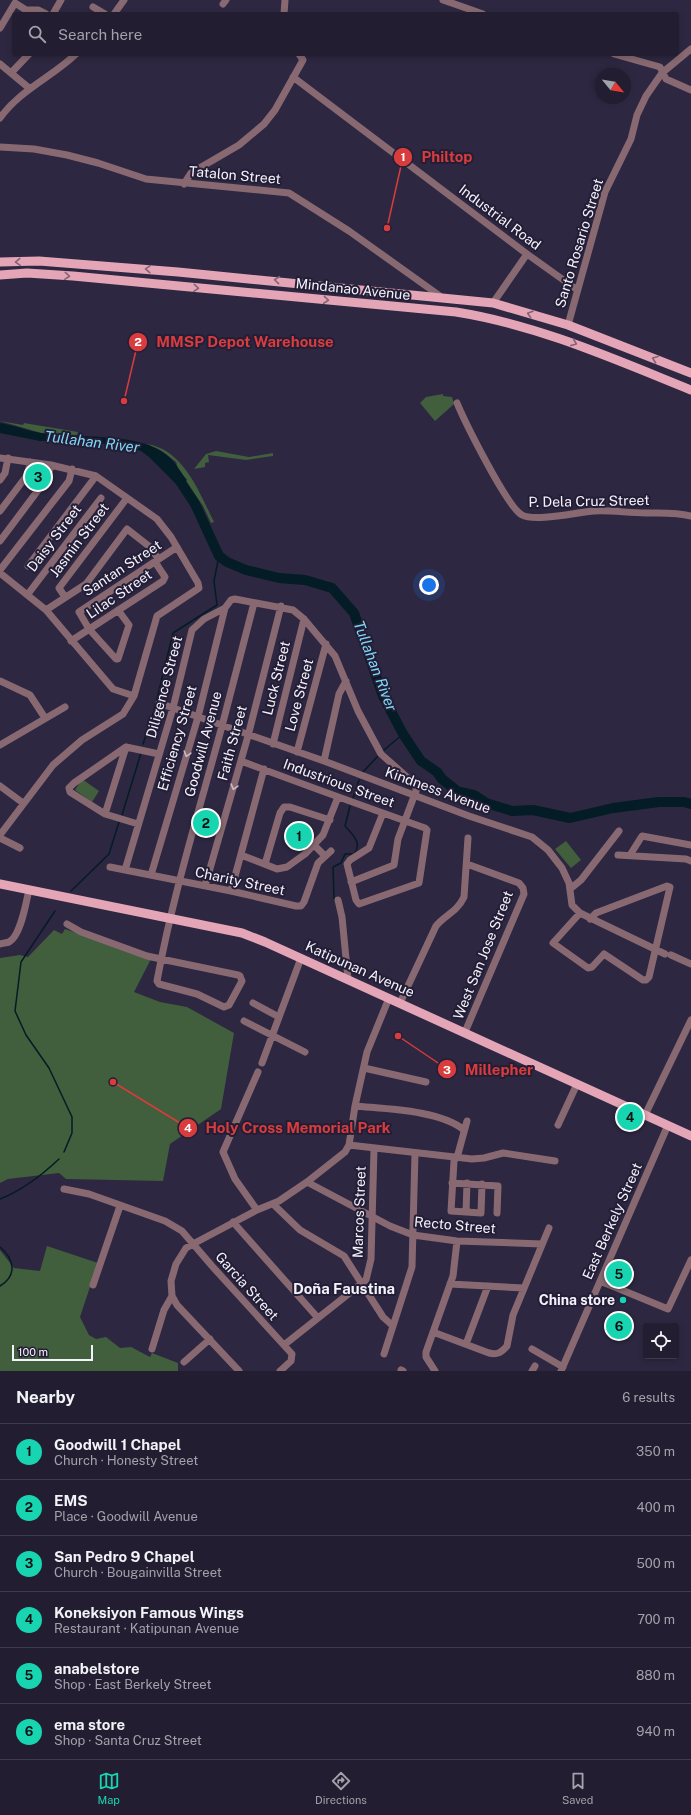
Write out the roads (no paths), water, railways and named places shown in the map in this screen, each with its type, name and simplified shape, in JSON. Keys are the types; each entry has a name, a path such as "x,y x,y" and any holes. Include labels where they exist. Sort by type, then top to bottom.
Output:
{"main road":[{"name":"Mindanao Avenue","path":"0,262 39,261 170,271 440,296 493,303 568,325 691,373"},
{"name":"Mindanao Avenue","path":"0,274 27,273 66,276 456,312 491,318 565,340 691,390"},
{"name":"Katipunan Avenue","path":"0,884 242,934 348,979 691,1136"}],"street":[{"path":"54,12 62,0"},
{"path":"115,12 124,0"},
{"path":"284,12 285,0"},
{"path":"443,0 477,12"},
{"path":"0,28 3,15 15,3 26,10 38,10 42,12"},
{"path":"93,8 101,12"},
{"name":"Santo Rosario Street","path":"568,325 576,289 605,192 631,139 638,115 646,96 662,72 691,49"},
{"path":"11,73 27,56"},
{"path":"0,118 10,105 29,88 73,56"},
{"path":"184,184 191,174 239,145 258,130 273,114 303,60 300,56"},
{"path":"621,56 660,67 666,79 691,90"},
{"path":"0,64 29,88"},
{"name":"Industrial Road","path":"293,77 527,254 576,289"},
{"name":"Tatalon Street","path":"0,147 34,149 56,153 98,163 142,178 184,184 289,193 349,231 440,296"},
{"path":"493,303 527,254"},
{"name":"P. Dela Cruz Street","path":"457,403 467,426 492,472 516,511 521,515 533,518 594,511 611,511 668,513 691,516"},
{"path":"0,458 51,465 96,476 157,519 168,532 198,582 199,588 157,616 134,696 124,714 82,740 52,765 0,835"},
{"path":"0,480 5,473 8,458"},
{"path":"0,511 28,474 30,462"},
{"path":"0,541 48,477 51,465"},
{"path":"0,570 70,481 72,470"},
{"path":"28,566 96,476"},
{"name":"Daisy Street","path":"28,594 101,498"},
{"name":"Jasmin Street","path":"65,597 59,588 127,498"},
{"path":"46,610 86,584 128,529 150,547 157,557 157,561"},
{"name":"Santan Street","path":"90,629 79,614 79,611 177,547"},
{"name":"Lilac Street","path":"71,641 163,581 165,577 157,565 157,561"},
{"path":"0,573 46,610 71,641 113,688 134,696"},
{"name":"Diligence Street","path":"125,870 173,708 192,630 204,619 225,608 231,600 281,606 293,610 304,619 335,656 381,754 415,784 417,790 415,796"},
{"name":"Goodwill Avenue","path":"161,959 238,975 242,979 226,1007 197,994 159,984 157,981 161,959 178,881 222,726 254,603"},
{"name":"Faith Street","path":"205,886 248,736 281,606"},
{"name":"Efficiency Street","path":"152,875 198,717 225,608"},
{"path":"90,629 115,658 118,659 129,625 118,610"},
{"name":"Luck Street","path":"273,744 304,619"},
{"name":"Love Street","path":"297,752 326,644"},
{"path":"0,681 30,695 46,718"},
{"path":"324,761 339,694 346,681"},
{"name":"Kindness Avenue","path":"159,703 248,736 324,761 469,816 524,834 536,840 548,850 559,864 565,874 570,889 572,905 580,913"},
{"path":"0,745 65,707"},
{"path":"138,824 105,814 70,792 69,788 126,747 159,754"},
{"path":"105,814 126,747"},
{"name":"Industrious Street","path":"241,761 428,830 422,857 421,879 417,884 361,904 356,900 351,882"},
{"path":"231,891 264,770"},
{"path":"0,786 23,803"},
{"path":"383,813 369,848 347,862 351,882 394,865 397,845 415,796"},
{"path":"240,855 282,869 302,856 323,835 338,797"},
{"path":"265,864 280,812 284,807 290,807 330,820"},
{"path":"570,889 582,880 619,831"},
{"path":"630,855 642,836 691,845"},
{"path":"0,838 20,848"},
{"path":"400,1003 436,926 441,920 460,906 464,898 468,838"},
{"path":"314,845 325,856"},
{"name":"Charity Street","path":"110,867 301,906 318,863 331,851"},
{"path":"618,855 686,858 691,861"},
{"name":"West San Jose Street","path":"465,1032 524,894 523,888 519,883 501,875 467,864"},
{"path":"590,919 596,912 669,886 670,889 655,950 649,977 646,980 643,980 604,954 592,967 587,968 553,942 580,913 590,919 655,950 691,964"},
{"path":"0,944 9,942 14,938 21,923 29,890"},
{"path":"338,900 342,917 348,979"},
{"path":"68,924 81,932 161,959"},
{"path":"262,1063 301,958"},
{"path":"239,1371 177,1306 172,1296 171,1281 175,1269 181,1255 193,1244 257,1210 273,1204 307,1182 342,1155 349,1146 355,1106 372,1039 389,998"},
{"path":"253,1003 279,1017"},
{"path":"645,1115 691,1020"},
{"path":"244,1021 305,1052"},
{"path":"364,1068 426,1082"},
{"path":"257,1210 236,1179 223,1152 258,1072"},
{"path":"558,1126 577,1084"},
{"path":"355,1106 425,1114 438,1118 464,1130"},
{"path":"467,1121 454,1161 450,1211 482,1212 482,1184"},
{"name":"East Berkely Street","path":"562,1369 668,1125"},
{"path":"349,1146 478,1159 503,1153 554,1161"},
{"name":"Marcos Street","path":"284,1345 366,1280 370,1266 374,1149"},
{"path":"384,1354 412,1267 415,1153"},
{"name":"Recto Street","path":"307,1182 399,1230 413,1235 457,1240 542,1244"},
{"path":"452,1183 498,1186 497,1213"},
{"path":"466,1212 467,1183"},
{"name":"Garcia Street","path":"64,1189 89,1194 174,1226 182,1231 284,1345"},
{"path":"273,1204 300,1230 341,1253 383,1318 393,1326"},
{"path":"93,1285 120,1206"},
{"path":"233,1222 318,1318"},
{"path":"433,1332 495,1354 504,1350 507,1346 512,1315 549,1228"},
{"path":"435,1371 426,1355 455,1266 457,1240"},
{"path":"600,1282 668,1310 691,1260"},
{"path":"450,1284 524,1288"},
{"path":"466,1344 488,1286"},
{"path":"152,1349 164,1310 172,1296"},
{"path":"184,1362 210,1339"},
{"path":"280,1371 289,1364 292,1358 284,1345"},
{"path":"532,1349 562,1369"}],"water":[{"path":"0,423 41,433 103,437 135,441 149,445 170,457 187,480 180,488 149,457 141,451 132,448 84,441 40,441 0,433"}],"waterway":[{"name":"Tullahan River","path":"176,475 195,504 219,556 227,562 246,570 279,578 305,580 332,588 354,613 383,696 403,734 421,761 437,772 442,779 457,791 474,795 486,803 512,811 533,810 570,818 613,808 659,802 684,802 691,804"},
{"path":"143,744 154,711 173,633 217,605 214,581 219,556"},
{"path":"384,750 403,734"},
{"path":"122,815 141,753"},
{"path":"362,773 378,756"},
{"path":"353,798 359,780"},
{"path":"334,899 333,867 341,863 345,854 354,854 357,846 356,839 345,826 350,806"},
{"path":"71,891 109,854 119,822"},
{"path":"55,911 21,962 15,1011 26,1035 49,1068 72,1117 72,1133 64,1152"},
{"path":"0,1199 31,1182 59,1159"},
{"path":"0,1247 5,1252 11,1262 12,1267 10,1277 0,1286"}],"place":[{"name":"Philtop","path":"387,228"},
{"name":"MMSP Depot Warehouse","path":"124,401"},
{"name":"San Pedro 9 Chapel","path":"38,477"},
{"name":"EMS","path":"206,823"},
{"name":"Goodwill 1 Chapel","path":"299,836"},
{"name":"Millepher","path":"398,1036"},
{"name":"Holy Cross Memorial Park","path":"113,1082"},
{"name":"Koneksiyon Famous Wings","path":"630,1117"},
{"name":"anabelstore","path":"619,1274"},
{"name":"China store","path":"623,1300"},
{"name":"ema store","path":"619,1326"}],"district":[{"name":"Doña Faustina","path":"344,1289"}]}
